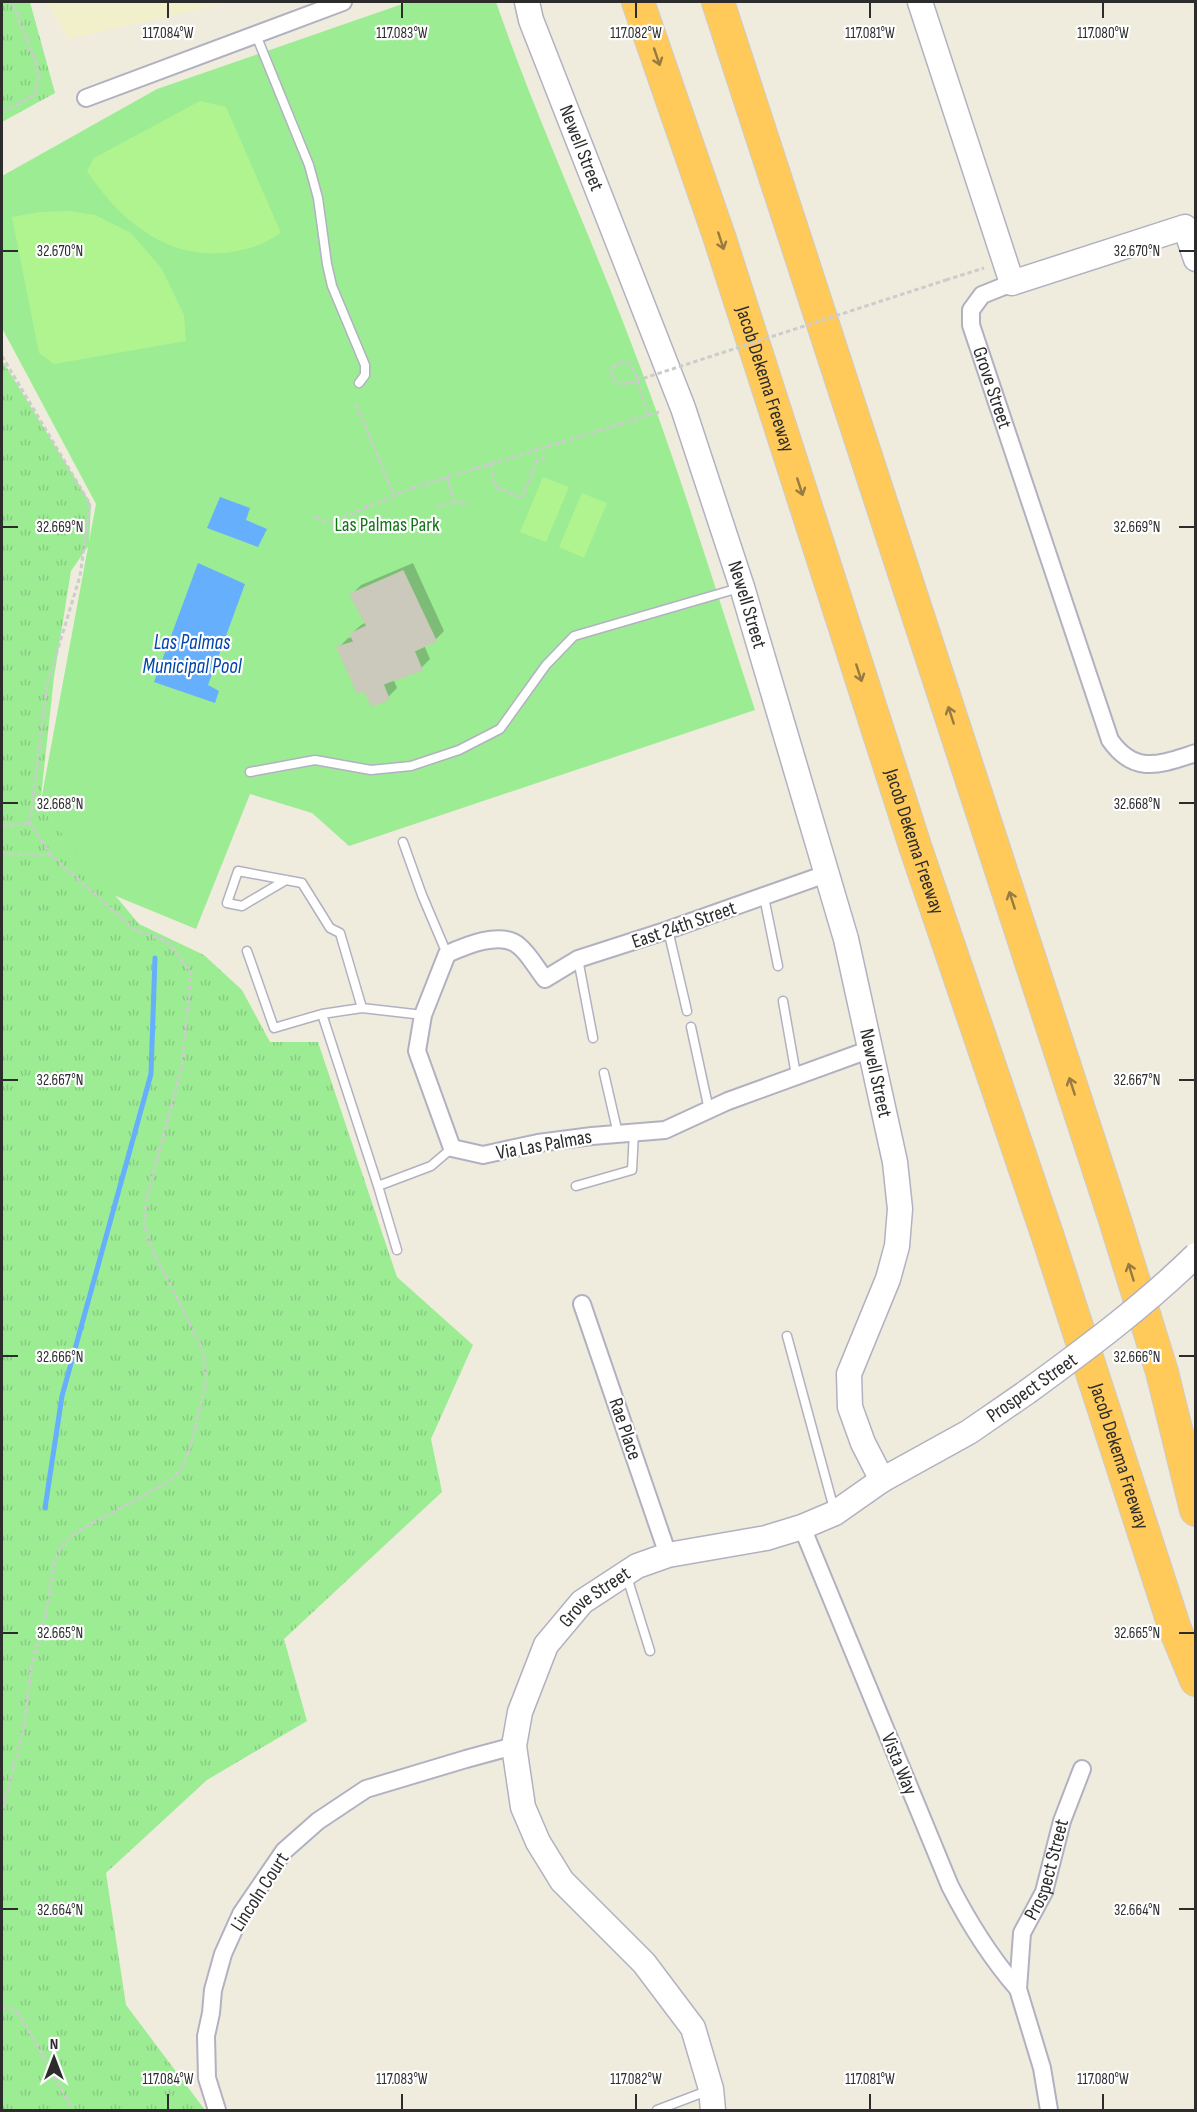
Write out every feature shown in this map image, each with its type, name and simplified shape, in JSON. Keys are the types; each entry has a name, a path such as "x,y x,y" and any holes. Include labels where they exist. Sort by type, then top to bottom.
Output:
{"highway":[{"name":"Jacob Dekema Freeway","path":"638,2 720,236 912,838 1052,1249 1175,1629 1196,1680"},
{"path":"718,2 1012,902 1162,1372 1196,1510"},
{"path":"1162,1372 1196,1454"}],"street":[{"path":"86,98 343,2"},
{"name":"Newell Street","path":"516,2 529,11 683,408 742,587 846,939 895,1162 900,1209 897,1246 888,1279 849,1374 850,1407 863,1443 882,1480"},
{"path":"920,2 1012,283 1190,225 1196,259"},
{"name":"Grove Street","path":"1012,283 982,295 971,310 971,325 1110,740 1119,753 1131,761 1156,766 1196,753"},
{"name":"East 24th Street","path":"447,954 478,941 505,940 518,944 545,979 578,958 668,930 826,874"},
{"path":"447,954 423,1016 417,1051 452,1148"},
{"name":"Via Las Palmas","path":"452,1148 483,1155 538,1143 665,1130 796,1075 871,1049"},
{"name":"Prospect Street","path":"882,1480 969,1432 1027,1392 1122,1322 1196,1255"},
{"name":"Rae Place","path":"582,1304 668,1555"},
{"name":"Grove Street","path":"712,2100 693,2028 644,1963 562,1881 538,1842 523,1807 514,1746 520,1712 546,1645 582,1602 637,1566 668,1555 766,1538 802,1527 835,1513 882,1480"},
{"name":"Vista Way","path":"802,1527 950,1886 973,1930 996,1964 1018,1989"},
{"name":"Lincoln Court","path":"217,2110 207,2078 206,2047 213,1990 224,1954 241,1914 284,1851 318,1821 366,1789 514,1746"},
{"name":"Prospect Street","path":"1049,2110 1042,2068 1018,1989 1022,1932 1044,1892 1062,1821 1082,1768"}],"lane":[{"path":"256,35 309,165 318,198 332,286 364,365 365,375 359,383"},
{"path":"250,772 315,760 371,770 411,766 459,750 500,729 546,665 574,636 742,587"},
{"path":"403,842 447,954"},
{"path":"286,880 242,906 226,903 238,871 286,880 302,883 330,928 340,933 362,1008"},
{"path":"764,897 778,966"},
{"path":"668,930 687,1011"},
{"path":"247,951 274,1028 322,1014 362,1008 423,1016"},
{"path":"578,958 593,1038"},
{"path":"783,1001 796,1075"},
{"path":"322,1014 397,1250"},
{"path":"691,1027 710,1110"},
{"path":"576,1186 632,1170 626,1133 604,1073"},
{"path":"378,1186 431,1166 452,1148"},
{"path":"787,1336 835,1513"},
{"path":"626,1574 650,1650"},
{"path":"657,2110 712,2100"}],"path":[{"path":"2,112 35,95 39,76 12,2"},
{"path":"648,415 634,370 629,363 617,363 613,368 612,377 619,384 628,384 946,280 984,268"},
{"path":"2,356 90,504 80,576 47,685 30,823 51,855 135,930 168,942 190,972 182,1066 147,1197 144,1222 150,1245 202,1348 207,1378 191,1445 183,1466 170,1481 78,1531 62,1545 55,1560 46,1613 32,1663 23,1732 2,1811"},
{"path":"356,405 394,495"},
{"path":"315,517 330,523 394,495 447,477 659,412"},
{"path":"490,464 496,487 522,498 537,460 544,459"},
{"path":"447,477 454,502"},
{"path":"437,507 454,502 468,504"},
{"path":"2,826 30,823"},
{"path":"2,854 51,855"},
{"path":"2,2007 13,2009 23,2020 73,2110"}],"shaded area":[{"path":"47,2 231,2 68,39"}],"green space":[{"path":"2,2 30,2 55,93 2,122"},
{"name":"Las Palmas Park","path":"408,2 496,2 526,84 643,374 693,517 755,710 349,846 312,813 250,794 196,929 111,894 40,806 96,504 2,328 2,176 157,89"},
{"path":"200,101 226,107 281,233 256,246 229,252 204,253 181,249 159,240 138,227 120,211 87,171 94,158"},
{"path":"70,211 95,215 131,233 162,269 184,315 186,341 54,364 39,353 12,217 39,212"},
{"path":"2,360 91,504 89,545 71,571 54,677 40,806 139,924 204,955 242,990 270,1042 318,1042 397,1277 473,1345 431,1439 442,1492 284,1639 307,1721 207,1780 106,1873 126,2005 205,2110 2,2110"},
{"path":"543,477 569,487 546,542 520,532"},
{"path":"582,493 607,503 584,558 559,547"}],"water":[{"path":"220,497 250,508 246,520 267,529 258,547 207,528"},
{"name":"Las Palmas Municipal Pool","path":"198,563 245,584 208,685 219,691 215,703 154,682"}],"building":[{"path":"403,571 436,641 414,651 422,670 383,684 389,699 372,706 364,690 358,694 337,647 354,642 350,634 367,626 350,594"}],"waterway":[{"path":"45,1508 62,1396 151,1074 155,958"}]}
